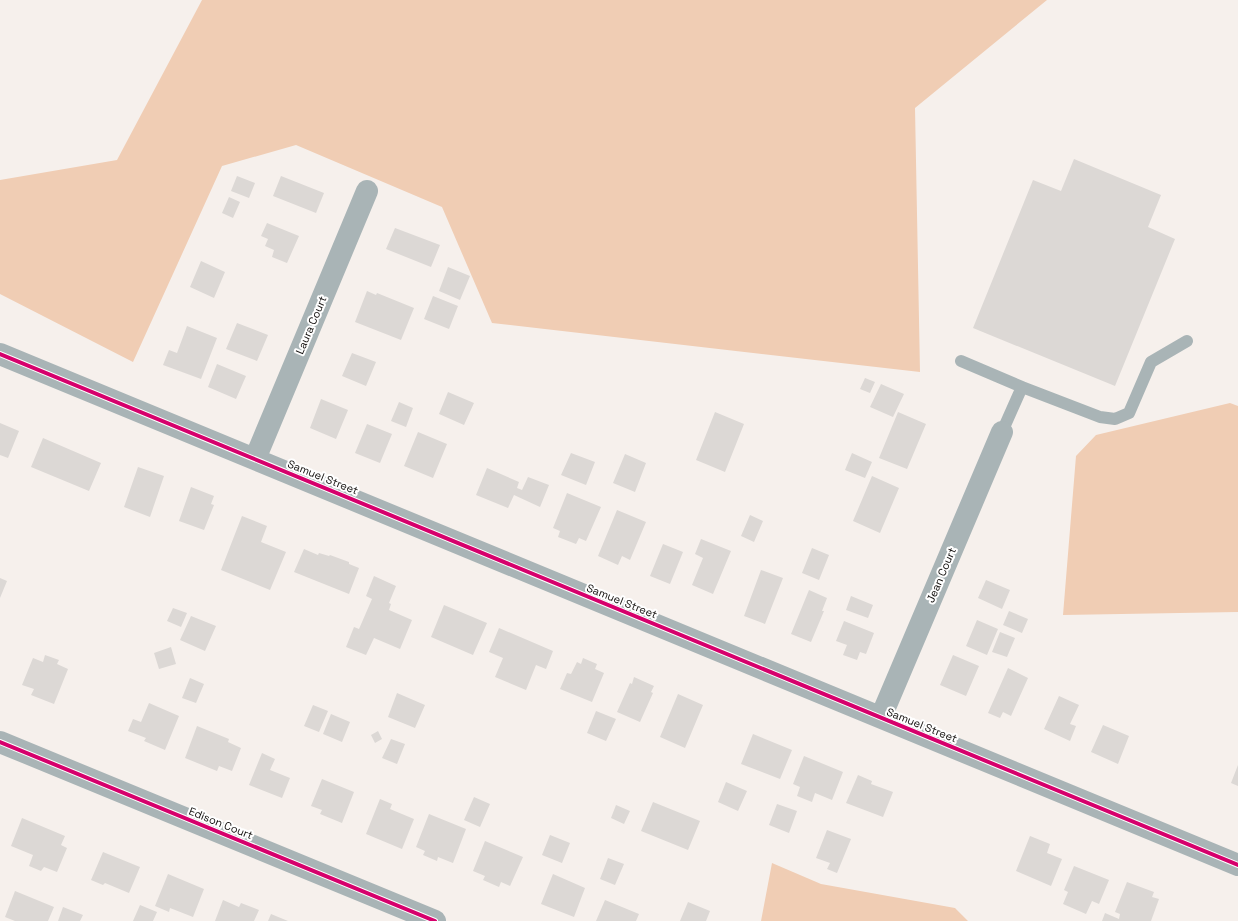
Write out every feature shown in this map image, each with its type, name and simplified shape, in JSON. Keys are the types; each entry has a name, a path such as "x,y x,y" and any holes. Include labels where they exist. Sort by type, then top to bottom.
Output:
{"street":[{"name":"Laura Court","path":"255,459 367,191"},
{"name":"Samuel Street","path":"0,354 1238,865"},
{"name":"Jean Court","path":"881,717 1002,432"},
{"name":"Edison Court","path":"0,742 435,921"}],"lane":[{"path":"961,361 1022,387 1100,417 1115,419 1130,413 1151,362 1187,341"},
{"path":"1002,432 1022,387"}],"shaded area":[{"path":"202,0 1047,0 915,108 920,372 492,323 442,207 296,145 222,166 133,362 0,294 0,180 117,160"},
{"path":"1230,403 1238,406 1238,612 1063,615 1076,456 1096,435"},
{"path":"772,863 821,884 955,908 968,921 761,921"}],"building":[{"path":"1074,159 1161,195 1148,227 1175,239 1115,386 973,328 1033,180 1061,191"},
{"path":"237,176 255,183 249,198 231,191"},
{"path":"281,176 324,193 316,213 273,196"},
{"path":"229,197 240,202 233,218 222,213"},
{"path":"267,223 299,236 287,263 272,257 274,250 265,246 268,239 261,236"},
{"path":"395,228 440,245 431,267 386,249"},
{"path":"201,261 225,272 214,298 190,287"},
{"path":"448,267 470,276 460,300 439,291"},
{"path":"367,291 376,295 377,293 414,308 401,340 355,322"},
{"path":"433,296 458,306 449,329 424,319"},
{"path":"237,323 268,335 257,361 226,349"},
{"path":"187,326 217,338 201,379 163,365 169,350 177,353"},
{"path":"352,353 376,362 366,386 342,376"},
{"path":"217,364 246,376 236,399 208,387"},
{"path":"865,378 875,382 870,393 860,389"},
{"path":"881,384 904,394 893,417 870,407"},
{"path":"448,392 474,403 464,425 439,414"},
{"path":"321,399 348,410 336,439 310,428"},
{"path":"399,402 413,408 406,427 391,421"},
{"path":"715,412 744,424 725,472 696,460"},
{"path":"898,412 926,424 907,469 879,458"},
{"path":"0,423 19,431 8,458 0,455"},
{"path":"367,424 392,434 380,463 355,453"},
{"path":"418,432 447,444 433,478 404,466"},
{"path":"43,438 101,463 89,491 31,467"},
{"path":"571,453 595,462 586,485 561,475"},
{"path":"852,453 872,462 865,478 845,470"},
{"path":"625,454 646,463 635,492 613,483"},
{"path":"138,467 164,476 150,517 124,507"},
{"path":"487,468 519,482 517,488 522,490 528,477 549,485 540,507 514,495 508,508 476,495"},
{"path":"872,476 899,488 880,533 853,521"},
{"path":"191,487 214,496 211,504 214,505 204,530 179,521"},
{"path":"567,493 601,507 586,541 579,538 576,544 558,537 560,531 553,528"},
{"path":"617,510 646,522 630,560 622,556 618,565 598,556"},
{"path":"750,515 763,521 754,542 741,536"},
{"path":"242,516 267,526 261,542 286,552 270,590 221,570"},
{"path":"701,539 731,551 713,594 692,585 703,558 695,554"},
{"path":"663,544 683,552 670,584 650,576"},
{"path":"812,548 829,555 819,580 802,573"},
{"path":"304,549 318,555 319,553 330,555 349,562 349,564 359,568 349,594 294,572"},
{"path":"761,570 783,578 765,624 744,616"},
{"path":"374,576 396,586 389,603 391,604 389,610 412,620 400,649 374,638 366,655 346,647 354,627 359,629 372,599 366,596"},
{"path":"0,578 7,581 0,598"},
{"path":"986,580 1010,590 1002,609 978,598"},
{"path":"809,590 827,598 822,611 824,611 811,642 791,634"},
{"path":"851,596 873,605 868,618 846,610"},
{"path":"444,605 487,623 473,655 431,637"},
{"path":"173,608 187,613 181,627 167,621"},
{"path":"1009,611 1028,619 1022,633 1003,625"},
{"path":"191,616 216,626 205,651 180,640"},
{"path":"977,620 998,629 987,655 966,646"},
{"path":"844,621 874,633 866,654 860,652 857,660 843,655 847,645 836,641"},
{"path":"499,628 553,651 546,669 536,665 526,690 495,677 503,658 489,652"},
{"path":"1000,632 1015,638 1007,657 992,652"},
{"path":"171,647 176,664 159,669 154,653"},
{"path":"45,655 59,660 57,664 68,669 54,704 31,695 34,689 22,685 33,658 43,662"},
{"path":"953,655 979,666 966,696 940,685"},
{"path":"583,658 597,664 595,669 604,673 592,702 560,689 567,673 571,674 577,662 581,664"},
{"path":"1008,668 1028,678 1011,716 1003,712 1000,718 988,713"},
{"path":"634,677 654,686 651,692 653,693 640,722 617,712 630,683 632,684"},
{"path":"190,678 204,684 196,703 182,698"},
{"path":"397,693 425,705 415,728 388,717"},
{"path":"678,694 703,705 685,748 660,737"},
{"path":"1059,696 1079,705 1070,724 1076,726 1070,741 1044,729"},
{"path":"149,703 179,716 165,750 144,741 146,738 128,731 133,719 141,722"},
{"path":"313,705 328,711 319,732 304,726"},
{"path":"596,711 616,719 606,741 587,733"},
{"path":"331,714 350,722 342,742 323,734"},
{"path":"1103,725 1129,736 1118,764 1091,752"},
{"path":"197,726 229,739 228,742 241,748 232,771 219,766 217,771 185,758"},
{"path":"378,731 382,739 375,743 371,735"},
{"path":"753,734 792,750 780,779 741,764"},
{"path":"391,739 405,744 397,764 382,758"},
{"path":"262,753 275,759 270,770 290,778 282,798 249,785"},
{"path":"804,756 843,772 832,800 815,793 812,802 797,796 800,787 793,784"},
{"path":"1238,765 1238,786 1231,783"},
{"path":"858,775 872,781 871,784 893,792 883,817 846,803"},
{"path":"322,779 354,792 342,823 320,814 322,810 311,806"},
{"path":"726,782 747,791 738,811 718,802"},
{"path":"474,797 490,804 480,827 464,820"},
{"path":"380,799 392,804 390,809 414,819 402,849 366,834"},
{"path":"653,802 700,821 688,850 641,831"},
{"path":"777,804 797,811 789,833 769,825"},
{"path":"616,805 630,811 624,824 611,818"},
{"path":"429,814 466,829 453,863 438,857 437,861 423,855 425,851 416,847"},
{"path":"22,818 65,836 61,845 67,848 57,872 44,867 41,871 29,866 33,855 11,846"},
{"path":"827,830 851,839 837,873 827,869 830,863 816,858"},
{"path":"550,835 570,843 562,863 542,855"},
{"path":"1030,836 1050,844 1047,853 1062,859 1051,886 1016,871"},
{"path":"485,841 523,857 510,886 501,882 499,887 483,880 485,876 473,871"},
{"path":"103,852 140,867 129,893 105,883 103,885 91,880"},
{"path":"608,858 624,864 615,885 600,879"},
{"path":"1074,866 1109,880 1099,904 1092,901 1086,914 1063,904 1068,892 1064,890"},
{"path":"168,874 204,889 193,917 170,908 169,912 155,906"},
{"path":"553,874 585,888 574,917 541,904"},
{"path":"1127,882 1154,892 1152,897 1159,899 1151,921 1102,921 1105,913 1119,919 1120,914 1115,912"},
{"path":"15,891 54,907 48,921 15,921 5,917"},
{"path":"223,900 239,907 241,903 259,910 254,921 215,921"},
{"path":"605,900 639,914 636,921 596,921"},
{"path":"688,902 710,911 706,921 680,921"},
{"path":"140,905 157,912 153,921 133,921"},
{"path":"63,907 83,915 80,921 58,921"},
{"path":"271,914 288,921 268,921"}],"cycle path":[{"path":"0,354 1238,865"},
{"path":"0,742 435,921"}]}
